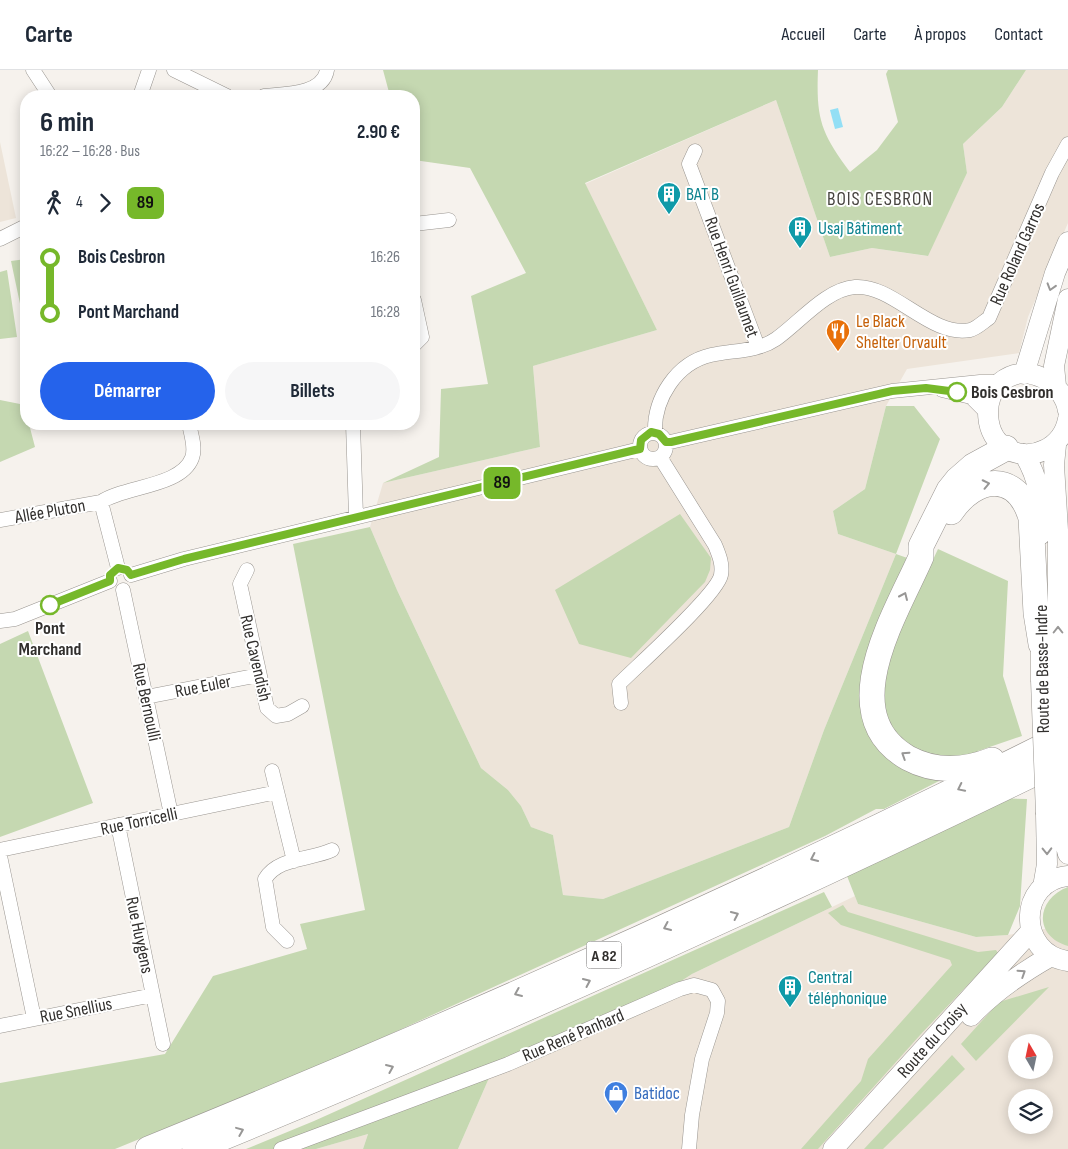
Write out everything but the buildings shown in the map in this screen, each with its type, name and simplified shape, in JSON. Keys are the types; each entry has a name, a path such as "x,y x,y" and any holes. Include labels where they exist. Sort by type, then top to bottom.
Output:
{"highway":[{"path":"1015,451 973,466 949,490 921,546 921,557 881,648 874,672 872,702 875,718 885,738 902,754 918,763 946,769 974,767 1030,744 1062,745"},
{"path":"921,557 929,550 958,502 969,491 980,485 996,482 1012,488 1028,506 1031,518 1036,613 1040,644"},
{"name":"A 82","path":"148,1149 346,1067 575,968 1062,745"},
{"name":"A 82","path":"195,1149 470,1034 645,957 861,857 1062,745"}],"main road":[{"path":"1024,374 1056,273 1068,242"},
{"path":"1056,386 1054,366 1068,299"},
{"path":"988,414 991,400 1002,382 1024,374 1040,376 1056,386 1063,395 1068,411"},
{"name":"Route de Basse-Indre","path":"988,414 994,437 1015,451 1035,472 1040,496 1040,644 1049,679"},
{"path":"1015,451 1036,453 1056,445 1066,430 1068,419"},
{"name":"Route de Basse-Indre","path":"1043,887 1054,811 1049,679 1058,530 1054,465 1056,445"},
{"name":"Route de Basse-Indre","path":"1054,811 1068,854"},
{"path":"1059,958 1035,941 1031,931 1030,907 1043,887 1057,879 1068,876"},
{"name":"Route du Croisy","path":"833,1149 1031,931"},
{"name":"Route du Croisy","path":"850,1149 980,1007 1016,977 1059,958"}],"street":[{"path":"33,70 46,90"},
{"path":"142,90 149,70"},
{"path":"174,70 215,90"},
{"path":"307,90 321,82 327,70"},
{"name":"Rue Roland Garros","path":"655,432 659,406 668,384 678,373 697,360 758,347 776,339 806,313 834,294 854,287 871,288 950,330 971,330 989,318 1052,173 1068,144"},
{"name":"Rue Henri Guillaumet","path":"695,151 689,164 758,347"},
{"path":"420,223 449,220"},
{"path":"0,239 20,229"},
{"path":"666,442 892,391 980,382 1002,382"},
{"path":"926,388 957,392 971,397 988,414"},
{"name":"Allée Pluton","path":"0,520 101,502 111,495 169,480 185,469 192,458 193,444 190,430"},
{"path":"353,430 356,516"},
{"path":"655,432 662,436 666,442 665,451 660,457 648,458 640,449 643,436 655,432"},
{"path":"131,575 184,559 356,516 640,449"},
{"path":"621,703 619,684 691,615 708,596 721,576 720,558 715,545 660,457"},
{"path":"101,502 118,568"},
{"path":"118,568 127,570 131,575 131,582 123,590 113,587 110,581 110,575 118,568"},
{"name":"Rue Cavendish","path":"247,570 240,584 266,708 276,716 288,714 302,706"},
{"path":"0,621 15,619 110,581"},
{"name":"Rue Bernoulli","path":"123,590 172,814"},
{"name":"Rue Euler","path":"146,698 259,675"},
{"path":"272,771 294,861"},
{"name":"Rue Torricelli","path":"0,850 277,792"},
{"name":"Rue Huygens","path":"118,826 163,1044"},
{"path":"286,941 273,927 265,879 270,871 294,861 322,855 332,850"},
{"path":"0,856 34,1018"},
{"name":"Rue René Panhard","path":"281,1149 508,1064 694,985 712,990 718,1001 717,1013 702,1059 692,1115 690,1149"},
{"name":"Rue Snellius","path":"0,1026 153,995"}],"shaded area":[{"path":"1026,70 1068,70 1068,223 1028,317 1019,353 907,369 886,406 865,489 833,511 838,534 896,554 824,730 789,827 603,899 563,895 553,835 531,827 521,806 508,790 481,768 397,590 370,527 383,483 540,447 533,366 657,330 585,184 776,100 830,257 872,248 927,256 967,173 963,144 1002,107"},
{"path":"0,142 16,218 0,222"},
{"path":"855,896 858,904 976,937 1008,935 1068,925 1068,1149 458,1149 496,1062 672,987 692,974"},
{"path":"368,1134 363,1149 316,1149"}],"green space":[{"path":"383,70 818,70 818,101 822,125 832,146 850,172 877,150 898,122 886,74 888,70 1026,70 1002,107 963,144 967,173 928,256 872,248 830,257 776,100 585,183 657,330 533,366 540,447 383,483 439,457 441,389 488,384 471,296 526,273 470,168 420,161 420,90 388,90"},
{"path":"20,260 20,304 11,261"},
{"path":"7,270 17,337 0,339 0,272"},
{"path":"0,400 20,404 20,430 31,430 35,447 0,462"},
{"path":"886,406 914,406 940,439 896,554 838,534 833,511 865,489"},
{"path":"680,514 711,558 710,570 705,582 631,658 579,644 555,590"},
{"path":"370,527 397,590 481,768 508,790 521,806 531,827 553,835 563,895 603,899 789,827 824,730 896,554 930,566 938,549 1008,581 1003,676 1022,736 978,751 941,780 884,809 876,809 825,836 340,1057 115,1149 0,1149 0,1083 165,1054 213,976 307,949 300,924 365,910 293,544"},
{"path":"28,631 93,803 0,837 0,644"},
{"path":"996,798 1027,799 1020,906 1008,935 976,937 858,904 847,876"},
{"path":"1068,887 1068,946 1057,941 1049,934 1044,926 1043,917 1045,908 1050,900 1057,893"},
{"path":"824,892 832,907 692,974 672,987 496,1062 458,1149 363,1149 368,1134 316,1149 246,1149 314,1121"},
{"path":"843,905 848,912 978,952 996,950 998,953 921,1034 818,1149 801,1149 861,1081 868,1059 952,965 950,960 841,925 828,913"},
{"path":"1049,987 976,1061 961,1044 999,1002"},
{"path":"952,1055 965,1069 883,1149 864,1149"}],"water":[{"path":"838,108 843,127 835,129 830,110"}],"bus line":[{"name":"89","path":"50,605 110,581 110,575 118,568 124,568 131,575 184,559 356,516 501,484 640,449 643,436 651,432 662,436 666,442 671,442 892,391 926,388 957,392"}],"place":[{"name":"BAT B","path":"669,215"},
{"name":"Usaj Bâtiment","path":"800,249"},
{"name":"Le Black Shelter Orvault","path":"838,352"},
{"name":"Bois Cesbron","path":"957,392"},
{"name":"Pont Marchand","path":"50,605"},
{"name":"Central téléphonique","path":"790,1008"},
{"name":"Batidoc","path":"616,1114"}],"district":[{"name":"BOIS CESBRON","path":"880,198"}]}
